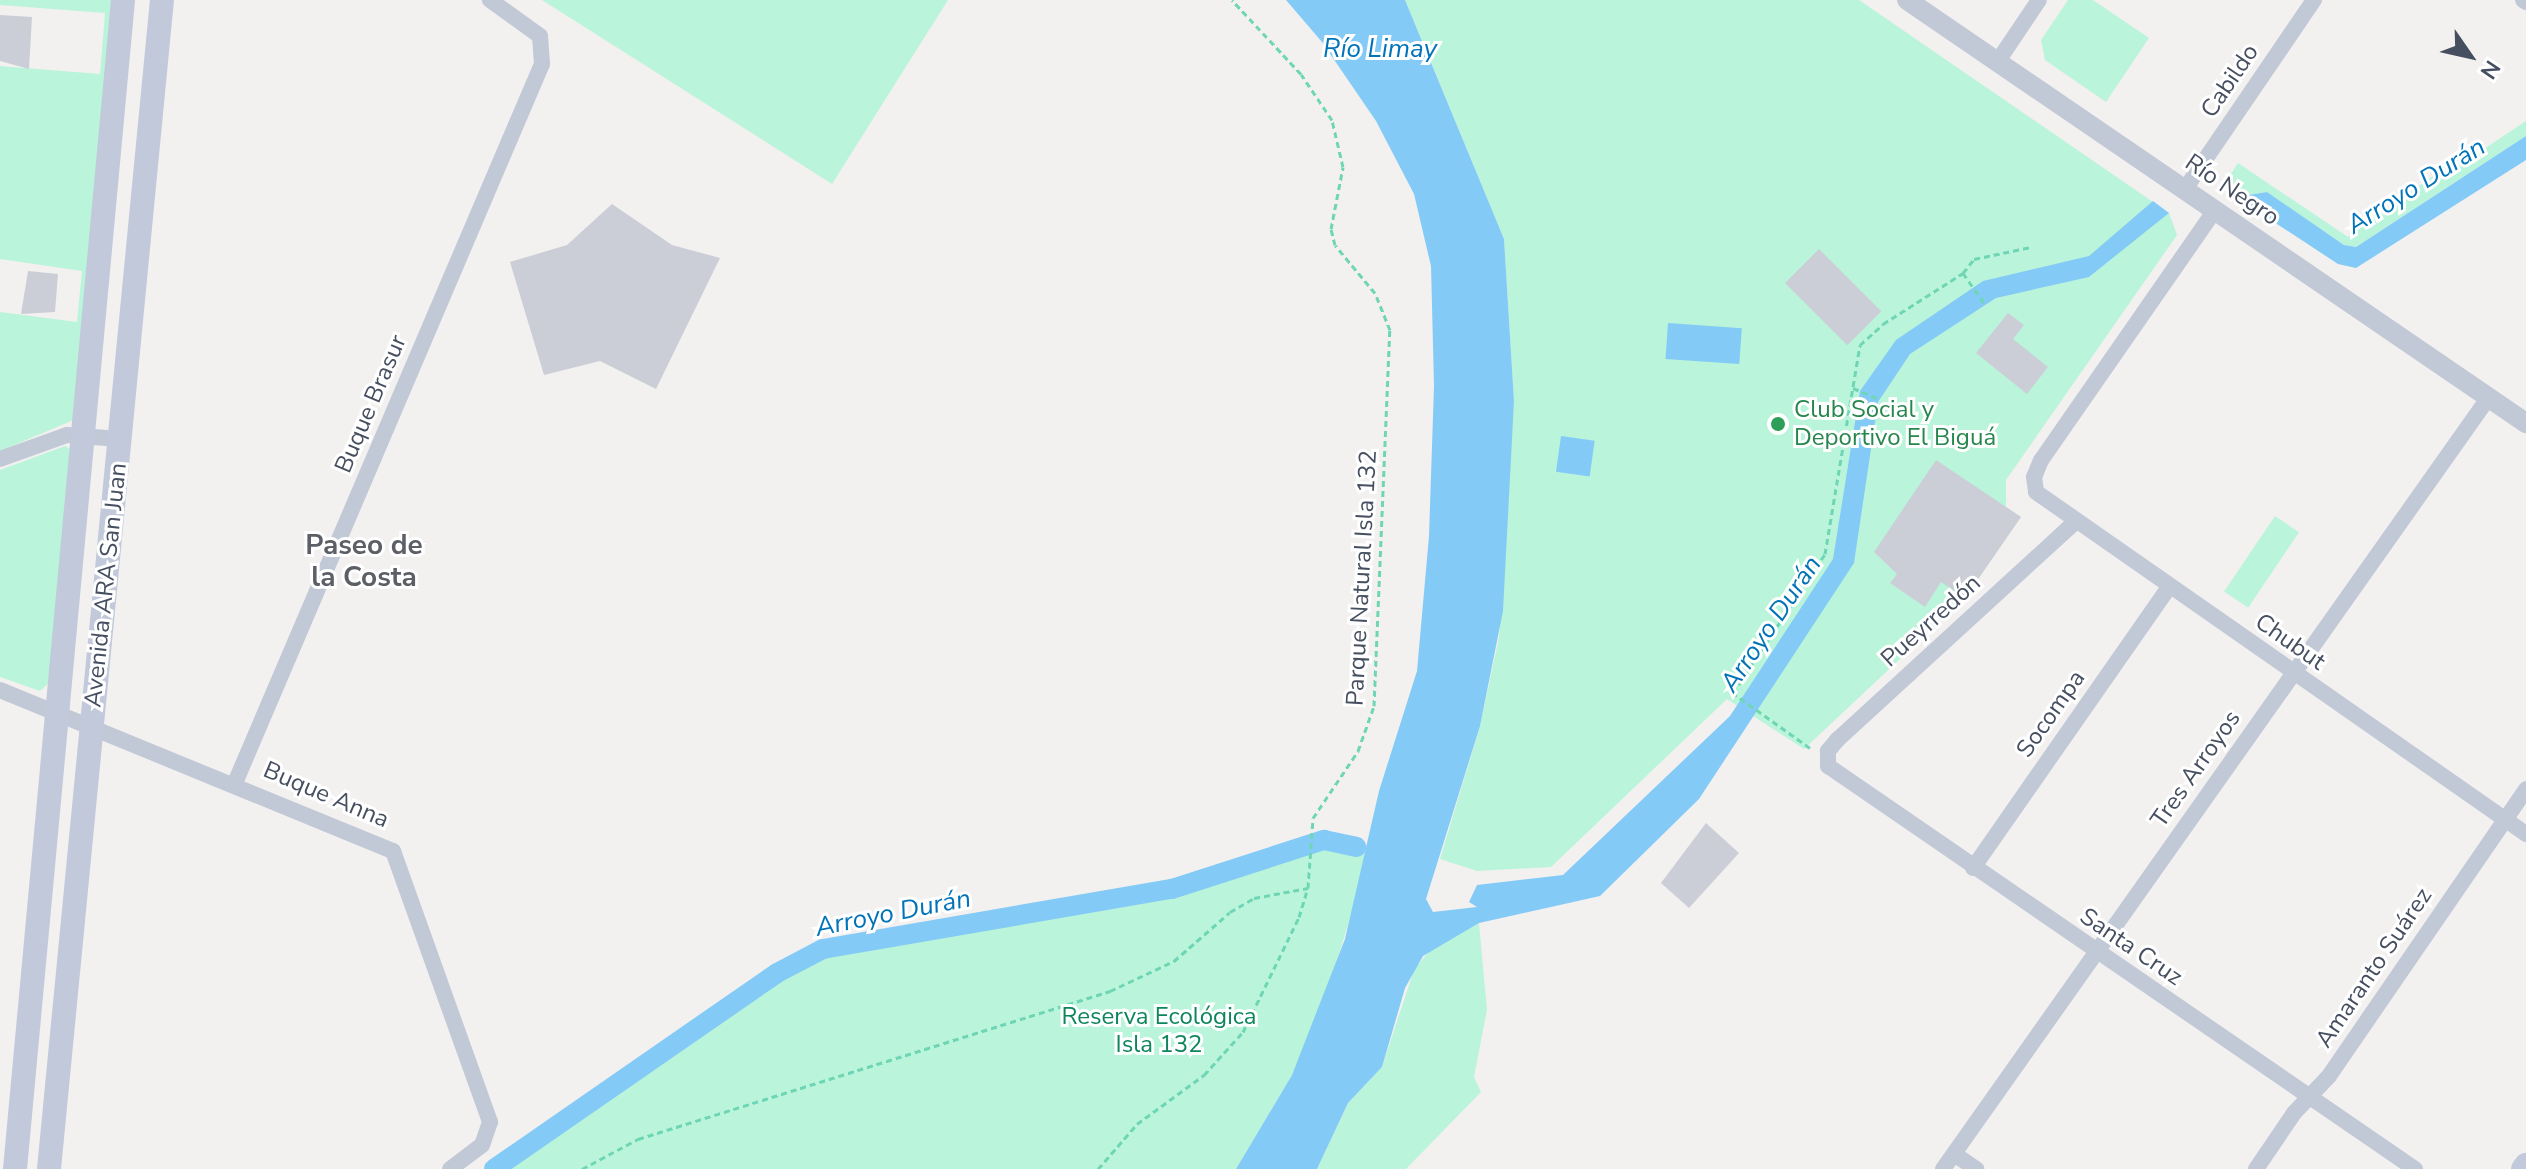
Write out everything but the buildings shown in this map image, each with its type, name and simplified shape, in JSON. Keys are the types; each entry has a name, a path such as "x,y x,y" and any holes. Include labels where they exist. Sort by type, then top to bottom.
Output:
{"main road":[{"name":"Avenida ARA San Juan","path":"15,1169 123,0"},
{"name":"Avenida ARA San Juan","path":"49,1169 162,0"}],"street":[{"name":"Buque Brasur","path":"235,783 542,64 543,42 535,30 490,0"},
{"name":"Río Negro","path":"1907,0 2526,423"},
{"path":"1998,61 2039,0"},
{"name":"Cabildo","path":"2185,189 2314,0"},
{"name":"Chubut","path":"2215,210 2041,460 2033,485 2041,499 2074,523 2526,834"},
{"name":"Tres Arroyos","path":"1943,1169 2489,397"},
{"path":"0,459 60,436 120,439"},
{"name":"Pueyrredón","path":"1826,760 1838,739 2074,523"},
{"name":"Socompa","path":"1973,868 2168,588"},
{"name":"Buque Anna","path":"0,690 382,842 396,854 488,1114 489,1131 482,1145 450,1169"},
{"name":"Santa Cruz","path":"1826,760 1838,776 2415,1169"},
{"name":"Amaranto Suárez","path":"2256,1169 2526,789"},
{"path":"1954,1154 1976,1169"}],"path":[{"name":"Parque Natural Isla 132","path":"1098,1169 1137,1124 1204,1075 1243,1032 1308,888 1311,864 1309,827 1358,751 1374,706 1390,330 1375,293 1335,245 1331,229 1343,167 1332,120 1301,74 1232,0"},
{"path":"1826,760 1733,693 1828,546 1856,355 1867,338 1963,273 1974,259 2031,247"},
{"path":"1963,273 1985,305"},
{"path":"1851,388 1879,399"},
{"path":"582,1169 638,1139 1134,982 1174,961 1254,898 1308,888"}],"green space":[{"path":"0,0 113,0 76,419 0,451 0,312 77,322 82,271 0,259 0,66 100,74 105,13 0,5"},
{"path":"542,0 948,0 832,184"},
{"name":"Club Social y Deportivo El Biguá","path":"1405,0 1859,0 2169,213 2177,235 2006,480 2006,507 2021,517 1965,598 1804,749 1727,699 1551,867 1477,871 1440,859 1480,726 1499,637 1514,401 1504,239"},
{"path":"2068,0 2093,0 2149,38 2106,102 2045,60 2041,40"},
{"path":"2526,121 2526,136 2356,247 2344,245 2267,192 2236,197 2229,177 2238,163 2348,237 2466,152 2472,157"},
{"path":"65,446 70,449 49,683 40,691 0,677 0,470"},
{"path":"2275,516 2299,532 2248,608 2224,591"},
{"name":"Reserva Ecológica Isla 132","path":"1324,840 1365,853 1360,885 1328,990 1292,1075 1236,1169 494,1169 777,973 823,949 1172,889"},
{"path":"1479,923 1487,1010 1474,1077 1481,1092 1406,1169 1317,1169 1348,1103 1382,1067 1414,970 1433,946"}],"water":[{"name":"Río Limay","path":"1286,0 1405,0 1504,239 1514,401 1503,611 1480,726 1426,899 1433,912 1477,907 1469,902 1477,885 1563,875 1730,716 1833,559 1860,391 1896,340 1983,281 2089,256 2153,201 2169,213 2089,277 1996,298 1910,354 1878,402 1854,563 1699,799 1600,896 1479,923 1423,956 1405,988 1382,1067 1348,1103 1317,1169 1236,1169 1292,1075 1345,939 1379,791 1417,671 1429,536 1434,386 1431,266 1414,194 1376,121 1322,42"},
{"path":"2526,136 2526,160 2356,268 2338,264 2236,197 2267,192 2344,245 2356,247"},
{"path":"1668,323 1742,328 1739,364 1665,359"},
{"path":"1561,436 1595,441 1590,476 1556,472"}],"waterway":[{"name":"Arroyo Durán","path":"494,1169 777,973 823,949 1172,889 1324,840 1356,847"}],"place":[{"name":"Club Social y Deportivo El Biguá","path":"1778,424"}],"district":[{"name":"Paseo de la Costa","path":"364,561"}]}
